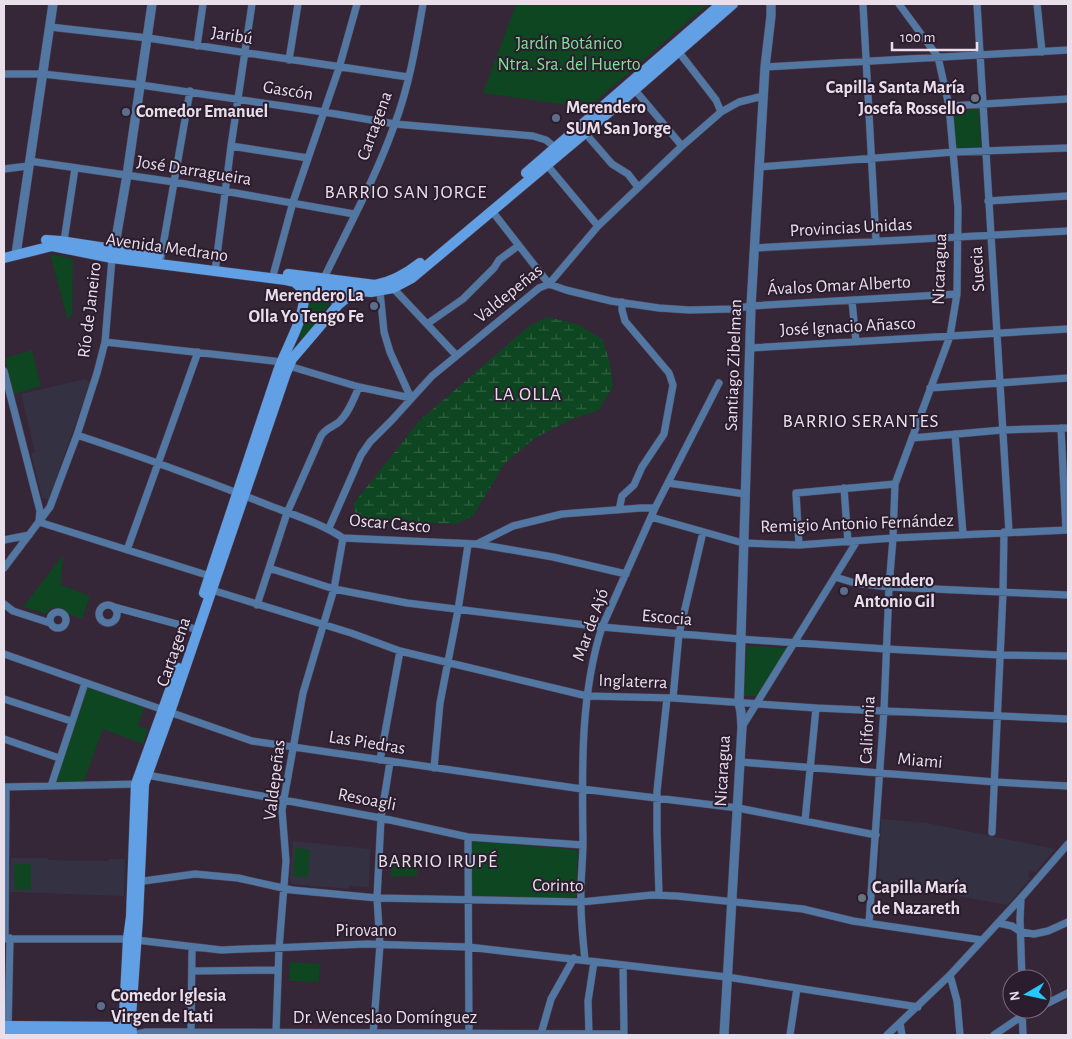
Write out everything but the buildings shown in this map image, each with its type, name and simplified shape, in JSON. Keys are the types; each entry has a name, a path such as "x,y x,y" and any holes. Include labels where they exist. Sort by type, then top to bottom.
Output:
{"main road":[{"path":"323,284 355,291 380,292 393,288 412,278 547,165 558,151 585,133 721,4"},
{"path":"323,284 375,285 387,283 419,264 558,151 733,4"},
{"name":"Avenida Medrano","path":"4,258 16,251 51,239 114,254 161,257 215,268 274,272 323,284"},
{"name":"Avenida Medrano","path":"4,250 16,251 52,246 323,284"},
{"path":"292,280 301,288 304,301"},
{"name":"Cartagena","path":"285,364 292,360 338,305 355,291"},
{"name":"Cartagena","path":"128,1033 142,781 285,364 304,301"},
{"path":"293,336 301,344 307,343"},
{"name":"Cartagena","path":"195,629 212,590 213,577"},
{"path":"6,1031 128,1033"},
{"path":"6,1031 96,1035 128,1033"}],"street":[{"path":"16,251 53,4"},
{"name":"Río de Janeiro","path":"4,568 50,506 77,435 97,374 105,342 114,254 152,4"},
{"path":"197,46 203,4"},
{"path":"215,268 252,4"},
{"path":"289,60 298,4"},
{"path":"274,272 293,202 339,68 357,4"},
{"path":"414,4 423,4"},
{"name":"Cartagena","path":"304,301 323,284 354,214 377,170 395,124 408,77 423,4"},
{"name":"Santiago Zibelman","path":"742,727 739,702 740,640 751,306 763,96 772,16 771,4"},
{"path":"863,4 876,242"},
{"name":"Nicaragua","path":"893,538 895,484 950,336 957,294 958,208 949,106 938,58 899,4"},
{"name":"Suecia","path":"977,4 1000,382 1006,532 992,832"},
{"path":"1037,4 1042,52"},
{"name":"Jaribú","path":"50,27 148,38 408,77"},
{"path":"765,67 1068,50"},
{"path":"678,51 716,100 721,112"},
{"name":"Gascón","path":"4,74 43,74 141,85 190,91 395,124 533,136 546,140 558,151"},
{"path":"638,83 682,146"},
{"path":"161,257 190,91"},
{"name":"Valdepeñas","path":"329,528 361,455 370,442 432,376 539,288 549,284 598,226 682,146 721,112 739,102 763,96"},
{"path":"949,106 1068,99"},
{"path":"585,133 612,164 628,174 638,187"},
{"path":"231,146 308,158"},
{"path":"760,167 954,152 1068,148"},
{"name":"José Darragueira","path":"4,169 29,163 75,168 225,190 354,214"},
{"path":"547,165 598,226"},
{"path":"64,242 75,168"},
{"path":"988,201 1068,196"},
{"path":"492,211 549,284"},
{"name":"Provincias Unidas","path":"755,248 1068,231"},
{"path":"427,324 463,299 494,268 499,260 518,246"},
{"path":"323,284 332,293 338,305"},
{"name":"Ávalos Omar Alberto","path":"549,284 566,290 622,302 659,308 689,310 732,309 751,306 957,294"},
{"path":"393,288 456,355"},
{"path":"380,292 386,339 411,398"},
{"path":"852,301 856,342"},
{"path":"619,510 622,496 634,485 642,467 664,434 672,385 669,374 625,321 622,302"},
{"name":"José Ignacio Añasco","path":"750,348 1068,330"},
{"path":"105,342 285,364 359,387 411,398"},
{"path":"127,550 198,352"},
{"path":"4,372 6,388 40,511 39,522 213,577"},
{"path":"930,388 1068,378"},
{"name":"Mar de Ajó","path":"585,960 581,902 582,789 590,675 602,627 655,508 719,383"},
{"path":"257,605 287,513 324,430 338,423 344,416 359,387"},
{"path":"912,438 1002,430 1064,428 1067,530"},
{"path":"955,434 963,534"},
{"name":"Oscar Casco","path":"77,435 158,462 329,528 343,538 477,544 553,557 626,574"},
{"path":"668,483 746,494"},
{"path":"799,545 796,492 895,484"},
{"path":"844,488 848,542"},
{"path":"477,544 513,526 562,514 655,508"},
{"name":"Remigio Antonio Fernández","path":"651,517 744,543 799,545 963,534 1067,530"},
{"path":"659,895 658,799 670,698 679,634 703,532"},
{"path":"4,540 29,535"},
{"name":"Valdepeñas","path":"271,1033 285,888 286,861 282,819 303,692 334,589 343,538"},
{"name":"California","path":"870,923 893,538"},
{"name":"Nicaragua","path":"724,1035 742,727 857,541"},
{"path":"434,768 440,703 468,545"},
{"name":"Escocia","path":"269,568 334,589 407,603 602,627 740,640 1000,655 1068,656"},
{"path":"835,577 855,583 889,587 1068,595"},
{"name":"Inglaterra","path":"212,590 351,633 400,651 588,696 670,698 739,702 756,705 1068,719"},
{"path":"4,604 13,610 50,623"},
{"path":"114,607 195,629"},
{"path":"380,760 400,651"},
{"name":"Las Piedras","path":"4,654 252,741 582,789 738,808 876,835"},
{"path":"51,786 85,683"},
{"path":"4,699 71,721"},
{"path":"805,821 816,708"},
{"path":"4,739 59,758"},
{"path":"373,1034 380,945 377,898 382,818 390,762"},
{"name":"Miami","path":"740,762 1068,786"},
{"name":"Resoagli","path":"5,787 142,781 285,800 468,836 583,845"},
{"path":"5,787 6,1031"},
{"path":"468,836 469,1034"},
{"path":"887,1035 950,975 1068,844"},
{"name":"Corinto","path":"136,882 195,874 238,878 285,888 377,898 581,902 659,895 803,909 870,923 982,940"},
{"path":"1021,898 1022,969"},
{"path":"998,923 1012,926 1021,932 1034,934 1048,931 1068,922"},
{"name":"Pirovano","path":"6,939 132,940 221,950 367,944 468,947 727,977 918,1007"},
{"path":"191,1032 192,947"},
{"path":"541,1034 551,999 574,958"},
{"path":"588,1035 588,1002 594,962"},
{"path":"623,966 624,1035"},
{"path":"192,971 278,970"},
{"path":"950,975 957,1001 960,1035"},
{"path":"790,1035 797,988"},
{"path":"1052,1001 1068,993"},
{"path":"994,1035 1013,1019"},
{"path":"1022,1019 1023,1035"},
{"path":"900,1023 902,1035"},
{"name":"Dr. Wenceslao Domínguez","path":"128,1033 624,1035"}],"shaded area":[{"path":"85,379 90,382 49,499 42,498 31,453 35,452 21,394"},
{"path":"881,819 927,823 1055,849 1036,872 1030,871 1028,876 1031,878 1008,905 946,894 878,886"},
{"path":"293,841 370,849 369,887 349,886 349,889 292,884 290,880"},
{"path":"11,858 109,861 109,859 125,859 124,896 10,892"}],"green space":[{"name":"Jardín Botánico Ntra. Sra. del Huerto","path":"516,4 708,4 588,108 483,93"},
{"path":"979,106 981,149 956,151 951,108"},
{"path":"50,254 73,259 72,314 68,320"},
{"path":"317,295 327,299 329,304 305,339 302,340 298,335 308,301"},
{"name":"LA OLLA","path":"548,317 577,324 603,340 610,364 613,386 599,410 570,420 535,438 505,463 473,516 456,524 364,520 354,515 354,503 419,421 529,326"},
{"path":"32,350 41,386 14,394 5,358"},
{"path":"63,555 61,585 90,596 82,619 51,607 47,614 23,607"},
{"path":"747,646 786,648 760,696 744,696"},
{"path":"86,687 144,707 138,726 148,729 143,744 103,729 84,781 55,782"},
{"path":"473,841 578,850 576,898 474,896 472,893 470,843"},
{"path":"295,848 310,850 308,877 293,876"},
{"path":"417,860 417,876 391,877 391,861"},
{"path":"15,864 31,864 31,890 14,889"},
{"path":"290,962 320,964 319,982 289,981"}],"place":[{"name":"Capilla Santa María Josefa Rossello","path":"975,98"},
{"name":"Comedor Emanuel","path":"126,112"},
{"name":"Merendero SUM San Jorge","path":"556,118"},
{"name":"Merendero La Olla Yo Tengo Fe","path":"374,306"},
{"name":"Merendero Antonio Gil","path":"844,591"},
{"name":"Capilla María de Nazareth","path":"862,898"},
{"name":"Comedor Iglesia Virgen de Itati","path":"101,1006"}],"district":[{"name":"BARRIO SAN JORGE","path":"406,192"},
{"name":"LA OLLA","path":"528,394"},
{"name":"BARRIO SERANTES","path":"861,421"},
{"name":"BARRIO IRUPÉ","path":"438,861"}]}
